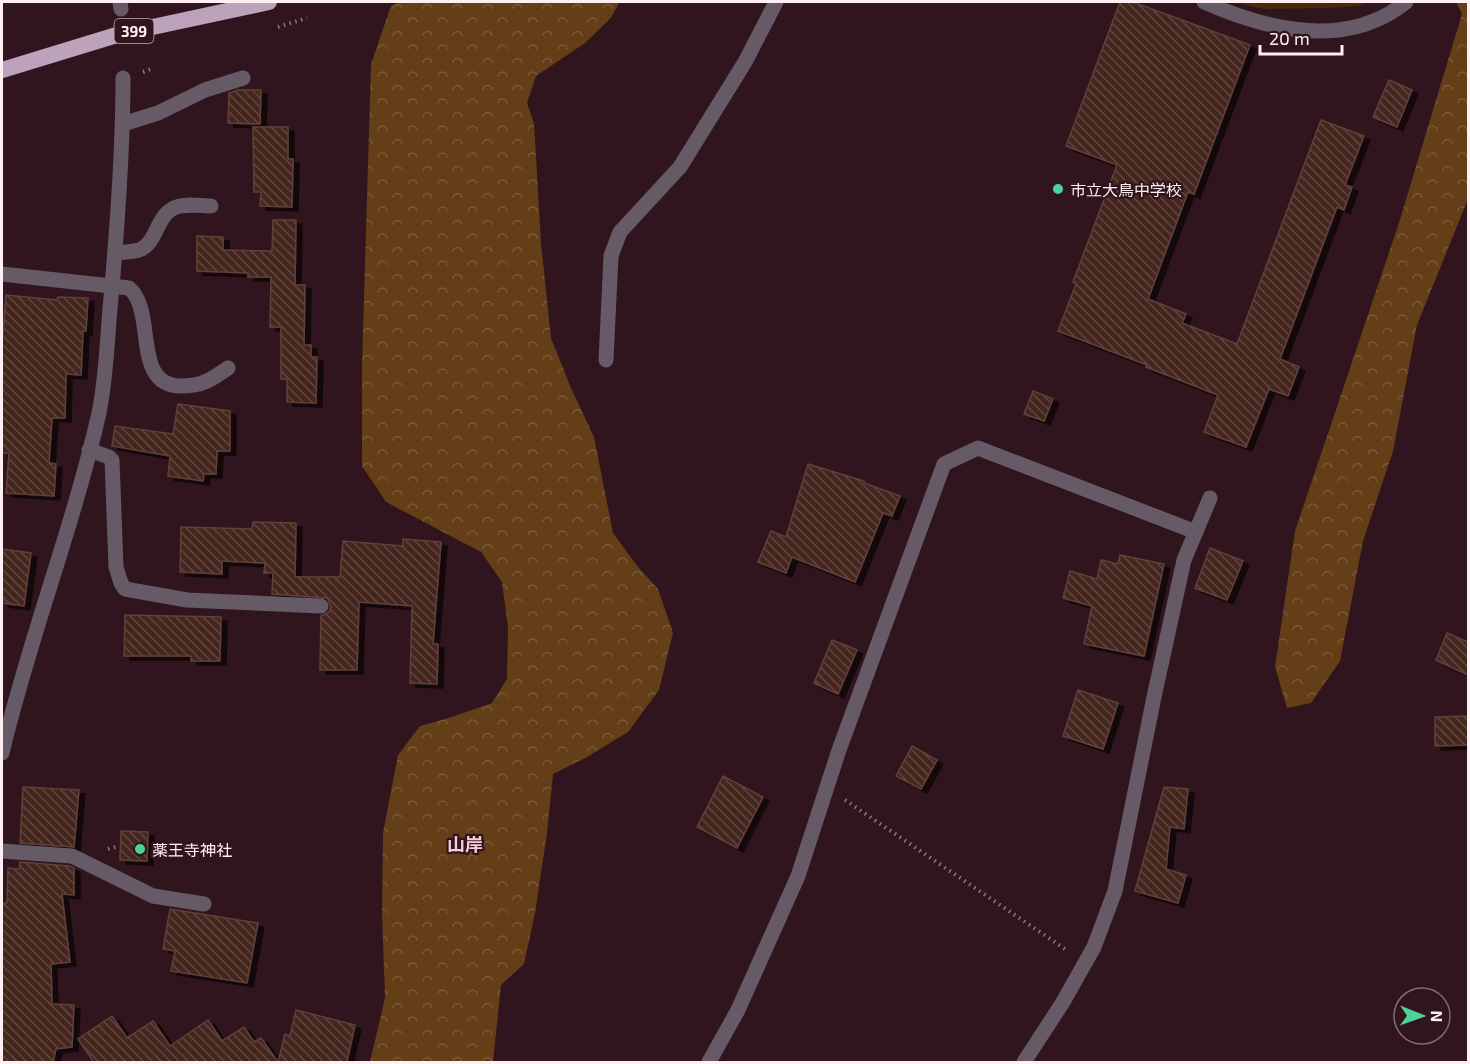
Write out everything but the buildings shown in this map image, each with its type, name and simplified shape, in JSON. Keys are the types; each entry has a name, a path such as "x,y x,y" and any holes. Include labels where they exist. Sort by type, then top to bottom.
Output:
{"highway":[{"name":"399","path":"2,70 120,34 269,2"}],"street":[{"path":"606,360 611,256 620,232 680,167 745,62 776,2"},
{"path":"1204,2 1269,26 1324,31 1358,27 1377,20 1406,2"},
{"path":"2,753 14,700 66,532 99,412 115,253 123,124 123,78"},
{"path":"123,124 158,113 205,90 243,78"},
{"path":"115,253 141,250 150,240 164,214 173,208 182,205 211,206"},
{"path":"2,274 129,288 136,294 142,308 145,341 156,376 169,386 191,386 208,382 228,368"},
{"path":"709,1062 738,1010 798,876 827,788 944,464 978,448 1196,532"},
{"path":"89,450 112,460 116,567 121,583 126,589 187,600 321,606"},
{"path":"1024,1062 1064,1002 1094,947 1115,891 1184,560 1210,498"},
{"path":"2,851 72,856 153,896 204,904"}],"path":[{"path":"278,27 307,18"},
{"path":"827,788 944,865 1085,963"},
{"path":"108,849 119,846"}],"green space":[{"path":"400,2 620,2 610,19 585,43 536,76 527,103 534,123 541,243 551,338 594,437 613,533 638,567 658,589 673,633 659,690 628,732 553,774 535,913 524,964 501,985 493,1062 370,1062 385,998 382,913 383,833 398,755 420,726 492,703 507,679 508,628 502,582 481,552 386,502 362,466 362,365 371,64 391,6"},
{"path":"1456,2 1468,2 1468,199 1417,325 1393,451 1363,541 1340,661 1311,703 1287,708 1275,667 1295,531 1398,226 1462,14"}],"shaded area":[{"path":"1233,2 1367,2 1359,6 1264,9"}],"place":[{"name":"市立大鳥中学校","path":"1058,189"},
{"name":"薬王寺神社","path":"140,849"}],"district":[{"name":"山岸","path":"465,844"}]}
